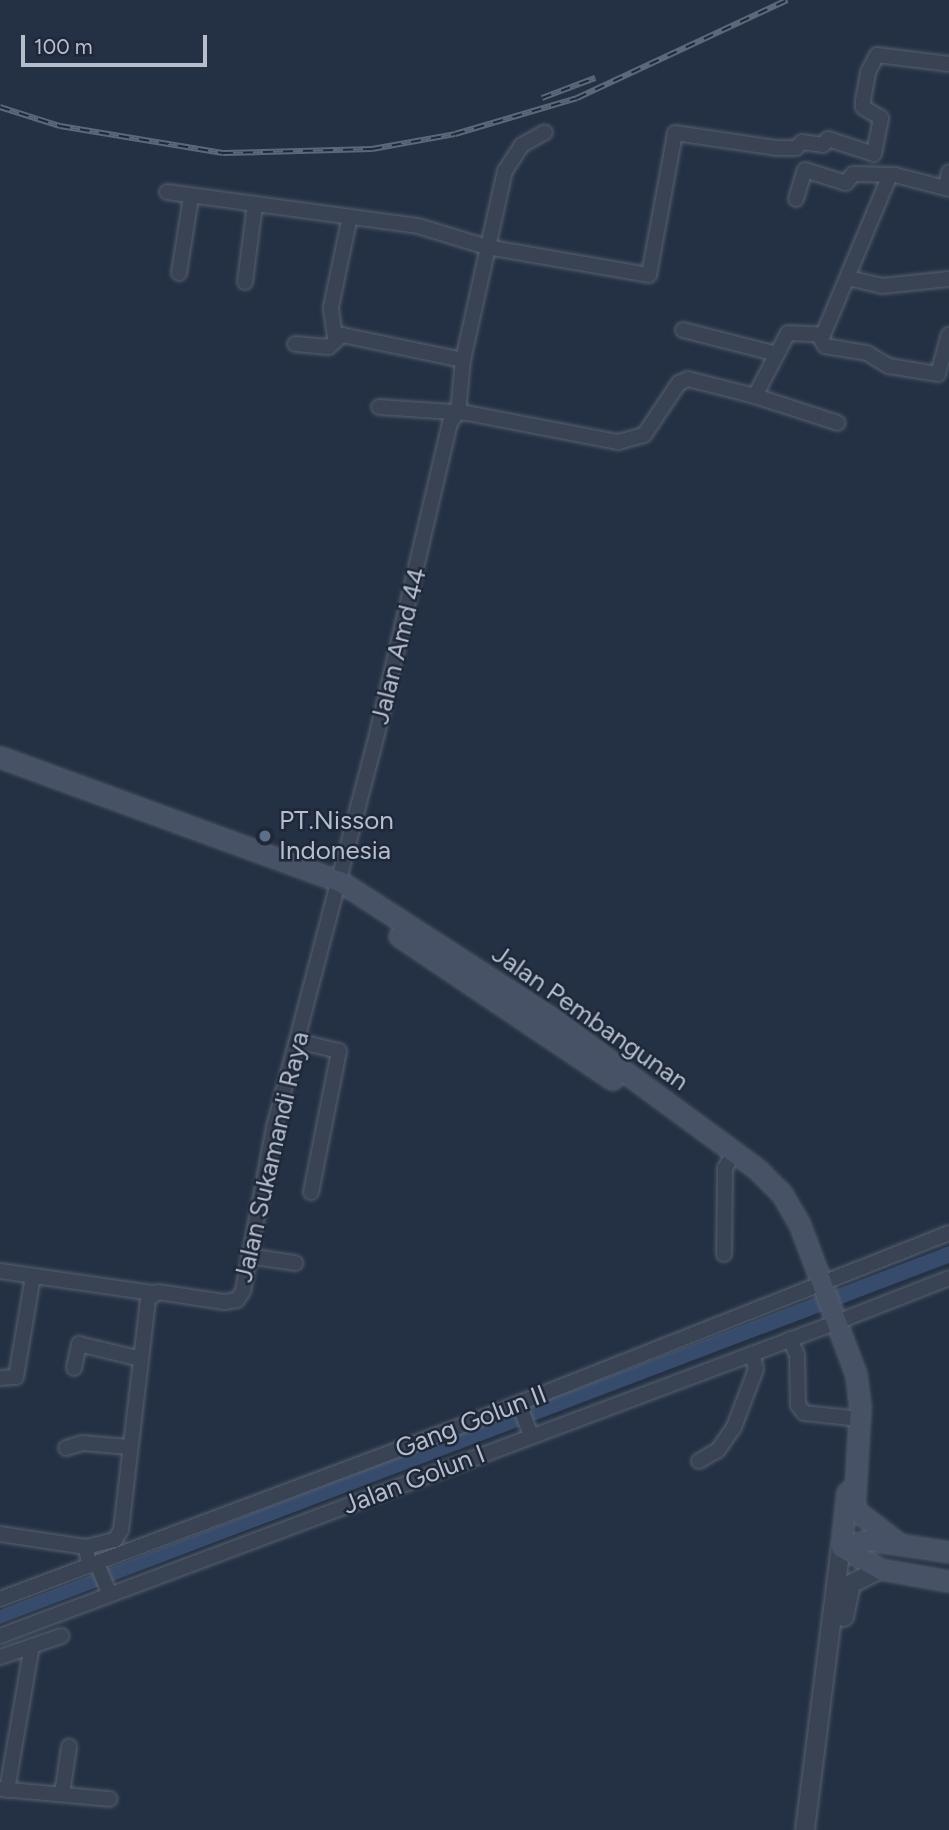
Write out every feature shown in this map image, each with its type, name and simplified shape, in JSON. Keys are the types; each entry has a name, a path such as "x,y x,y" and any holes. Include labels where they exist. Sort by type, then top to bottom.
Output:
{"main road":[{"name":"Jalan Pembangunan","path":"0,757 337,887 550,1017 758,1170 782,1194 832,1320 860,1407 854,1509 898,1543"},
{"name":"Jalan Pembangunan","path":"0,771 337,887 730,1160 773,1200 818,1286"},
{"name":"Jalan Pembangunan","path":"832,1320 849,1382 851,1418 841,1547"},
{"path":"841,1547 870,1540 949,1552"},
{"path":"841,1547 880,1569 949,1581"}],"street":[{"path":"167,192 349,221 418,226 487,247 649,275 675,133 776,148 796,148 804,142 824,145 828,139 874,153 881,118 863,107 863,100 867,72 877,55 949,64"},
{"name":"Jalan Amd 44","path":"337,887 450,423 458,412 463,360 487,247 512,155 545,132"},
{"path":"796,199 805,170 846,183 853,174 890,175 947,189 949,172"},
{"path":"820,337 848,278 890,175"},
{"path":"179,273 191,197"},
{"path":"245,282 255,204"},
{"path":"295,344 329,347 335,337 331,307 349,221"},
{"path":"848,278 882,286 949,279"},
{"path":"683,330 777,354"},
{"path":"755,396 788,334 820,337"},
{"path":"820,337 825,346 867,353 889,366 937,374 949,334"},
{"path":"335,337 463,360"},
{"path":"379,407 458,412 618,442 644,435 679,383 688,379 755,396 838,423"},
{"name":"Jalan Sukamandi Raya","path":"152,1293 237,1300 297,1041 337,887"},
{"path":"297,1041 339,1051 311,1192"},
{"path":"724,1254 725,1168 730,1160"},
{"name":"Gang Golun II","path":"0,1599 95,1567 520,1406 949,1233"},
{"path":"249,1256 295,1264"},
{"path":"0,1271 152,1293 138,1358 121,1530 115,1540 86,1547 0,1534"},
{"path":"0,1378 16,1377 33,1276"},
{"name":"Jalan Golun I","path":"0,1636 109,1591 530,1431 752,1353 832,1320 949,1278"},
{"path":"790,1339 804,1413 851,1418"},
{"path":"74,1368 79,1345 138,1358"},
{"path":"699,1461 718,1450 734,1427 756,1369 752,1353"},
{"path":"520,1406 530,1431"},
{"path":"66,1448 82,1443 129,1447"},
{"path":"115,1540 126,1554"},
{"path":"86,1547 109,1591"},
{"path":"805,1830 841,1547"},
{"path":"818,1830 846,1596 851,1584 880,1569"},
{"path":"0,1657 61,1636"},
{"path":"32,1646 4,1790 110,1798"},
{"path":"62,1794 69,1747"}],"water":[{"path":"949,1246 949,1263 0,1624 0,1610"}],"railway":[{"path":"0,107 60,126 223,153 372,149 455,134 577,98 787,0"},
{"path":"542,98 595,78"}],"place":[{"name":"PT.Nisson Indonesia","path":"265,836"}]}
